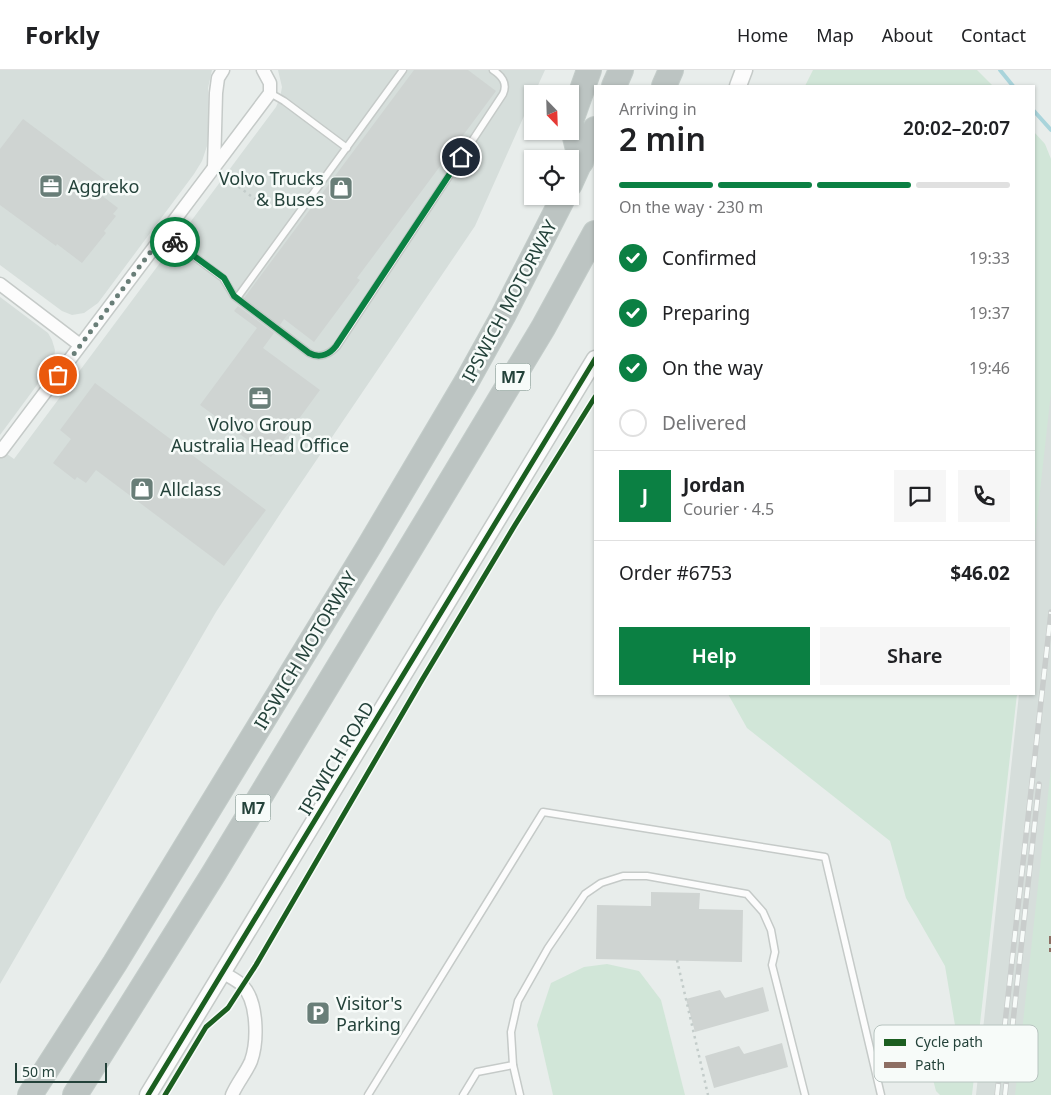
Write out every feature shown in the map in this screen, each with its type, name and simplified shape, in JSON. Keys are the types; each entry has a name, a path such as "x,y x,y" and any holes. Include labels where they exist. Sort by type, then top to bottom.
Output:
{"highway":[{"path":"581,162 571,122 589,70"},
{"path":"614,85 621,70"},
{"path":"664,85 671,70"},
{"path":"579,166 594,131"},
{"name":"IPSWICH MOTORWAY","path":"30,1095 115,963 462,390 507,309 559,205"},
{"name":"M7","path":"75,1095 204,889 428,519 543,328 594,235"}],"street":[{"path":"214,168 216,93 218,78 223,70"},
{"path":"1,451 270,93 270,83 263,70"},
{"path":"738,85 744,70"},
{"path":"0,284 80,344"},
{"name":"IPSWICH ROAD","path":"148,1095 594,362"},
{"path":"222,972 242,985 253,1008 256,1026 251,1061 232,1095"}],"lane":[{"path":"237,298 402,70"},
{"path":"164,234 224,278 231,292 237,298 313,355 324,355 332,350 504,92 504,81 493,70"},
{"path":"270,93 284,101 347,148"},
{"path":"368,1095 543,812 825,857 874,1065"},
{"path":"520,1095 513,1065 511,1032 518,1000 548,948 585,894 601,883 623,876 646,876 747,894 763,912 771,930 775,952 772,965 805,1095"},
{"path":"463,1095 478,1072 513,1065"},
{"path":"878,1082 881,1095"}],"path":[{"path":"228,179 262,204"},
{"path":"677,960 708,1095"}],"shaded area":[{"path":"0,70 212,70 208,88 209,140 202,161 98,303 84,313 72,315 62,311 0,265"},
{"path":"278,70 545,70 538,85 524,85 524,116 475,226 216,612 0,984 0,449 14,459 276,107 282,87"},
{"path":"0,297 48,333 55,350 51,366 0,435"},
{"path":"1051,354 1051,911 1037,1025 984,1025 1019,695 1035,695 1035,525"},
{"path":"977,1082 1030,1082 1028,1095 976,1095"}],"green space":[{"path":"813,70 977,70 992,85 806,85"},
{"path":"1035,133 1045,144 1051,159 1051,392 1035,537"},
{"path":"729,695 1017,695 980,1025 955,1025 945,966 906,898 890,841 747,728"},
{"path":"1051,768 1051,1095 1015,1095 1016,1082 1038,1082 1038,1025 1023,1025"},
{"path":"607,964 639,971 661,1000 685,1095 553,1095 537,1025 551,983 584,967"},
{"path":"934,1082 973,1082 972,1095 940,1095 936,1091"}],"building":[{"path":"414,70 468,70 496,91 357,278 360,280 314,342 284,319 280,325 244,298"},
{"name":"Aggreko","path":"23,119 105,180 97,192 118,208 113,214 116,216 104,231 106,233 82,263 0,205 0,149"},
{"name":"Volvo Group Australia Head Office","path":"238,306 274,333 263,348 320,390 271,457 200,405 257,328 234,311"},
{"path":"95,383 266,510 224,566 96,470 86,483 77,477 75,480 53,463 71,439 60,430"},
{"path":"651,892 700,893 699,909 743,910 742,962 596,959 597,905 651,906"},
{"path":"763,987 769,1011 695,1032 686,999 720,990 725,998"},
{"path":"782,1043 788,1067 714,1088 705,1056 739,1046 744,1054"}],"waterway":[{"path":"1000,70 1012,85"},
{"path":"1035,112 1051,130"}],"railway":[{"path":"1005,1025 1051,612"},
{"path":"1013,1025 1039,784"},
{"path":"997,1095 998,1082"},
{"path":"1005,1095 1006,1082"}],"marked path":[{"path":"1051,936 1051,952"}],"cycle path":[{"path":"148,1095 594,361"},
{"path":"165,1095 206,1027 228,1008 256,965 422,680 594,399"}],"way so far":[{"path":"58,375 164,234 175,242"}],"place":[{"name":"Aggreko","path":"51,186"},
{"name":"Volvo Trucks & Buses","path":"341,188"},
{"name":"Volvo Group Australia Head Office","path":"260,398"},
{"name":"Allclass","path":"142,489"},
{"name":"Visitor's Parking","path":"318,1013"}],"route":[{"path":"175,242 224,278 234,296 309,353 315,356 324,355 336,346 461,157"}]}
